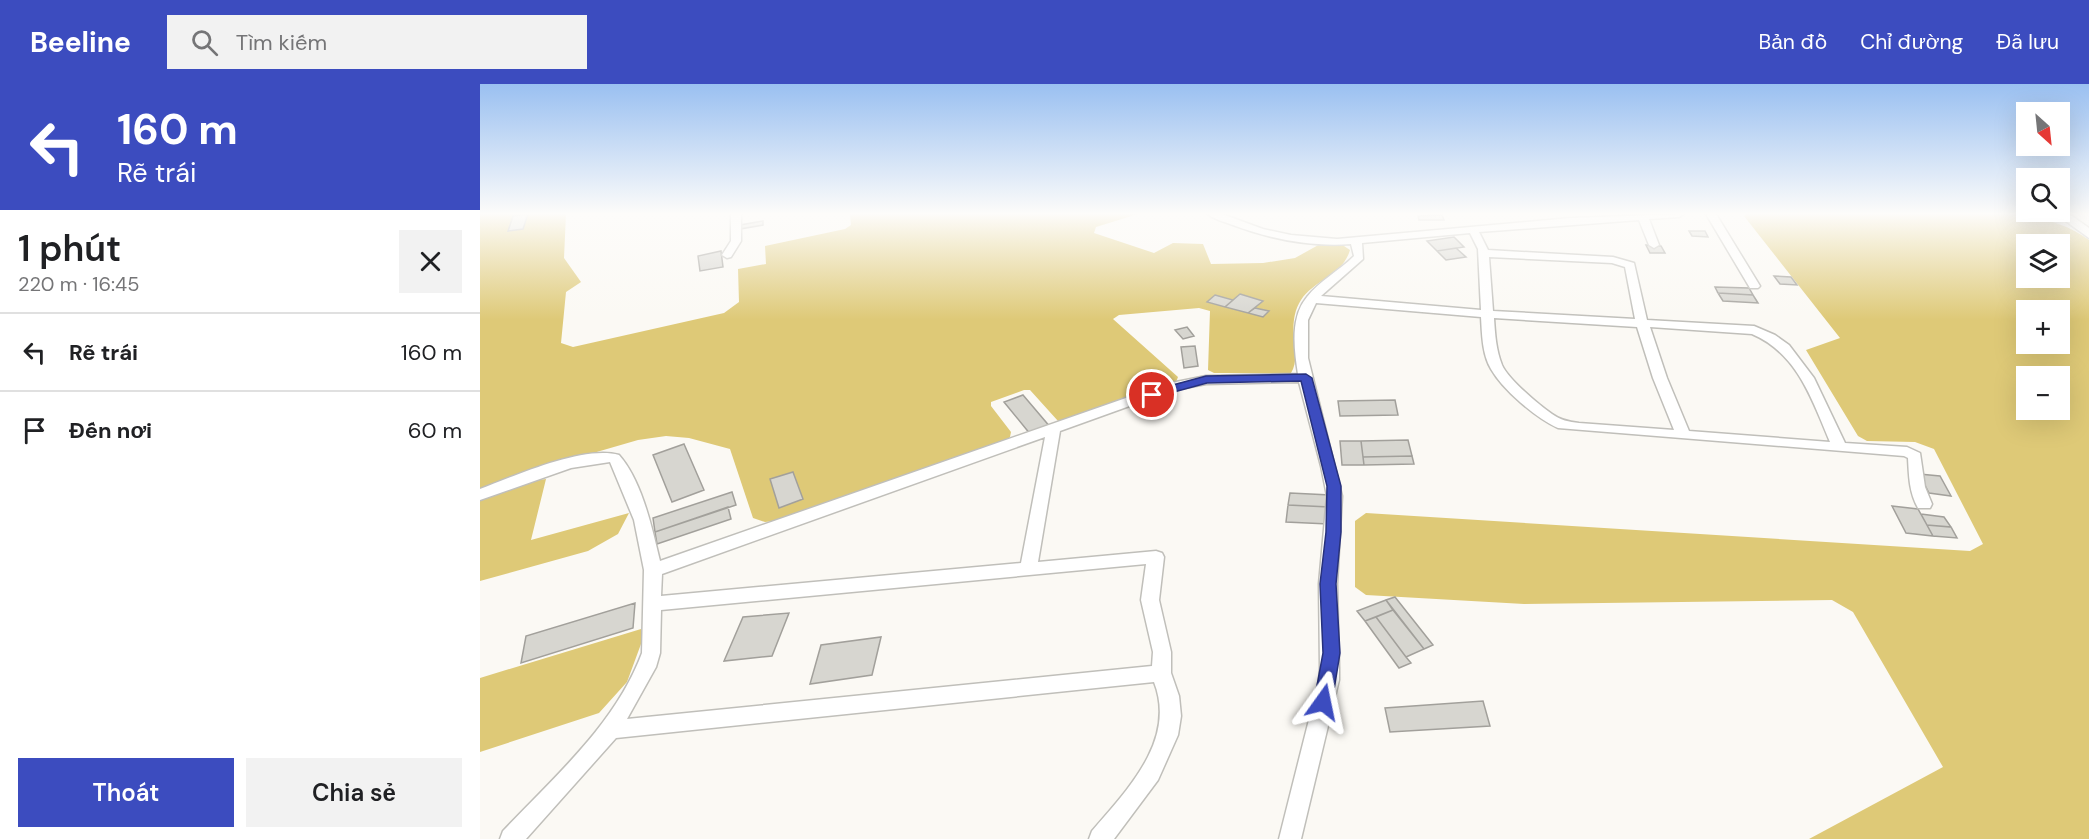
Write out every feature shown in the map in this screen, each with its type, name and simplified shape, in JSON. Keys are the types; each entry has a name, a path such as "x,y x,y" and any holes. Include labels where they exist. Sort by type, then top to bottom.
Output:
{"street":[{"path":"728,255 731,249"},
{"path":"1290,839 1329,680 1331,653 1328,584 1334,532 1334,486 1306,378 1300,341 1302,319 1311,299 1359,257 1358,249"},
{"path":"1481,249 1486,314 1491,353 1496,367 1508,382 1548,418 1563,425 1579,427 1895,450 1915,456 1917,487 1924,504"},
{"path":"1732,249 1754,286"},
{"path":"1483,253 1624,262 1630,265 1642,324 1660,378 1683,435"},
{"path":"1311,299 1486,314 1754,330 1778,340 1791,353 1839,446"},
{"path":"654,570 1189,382 1306,378"},
{"path":"1029,567 1053,431"},
{"path":"480,495 576,462 602,456 614,458 620,465 642,520 654,570 651,652 646,667 611,730 511,839"},
{"path":"652,604 1029,567 1156,557 1150,600 1162,652 1161,673 1169,698 1168,734 1151,776 1100,839"},
{"path":"611,730 1161,673"}],"shaded area":[{"path":"480,249 564,249 564,258 581,282 566,292 561,343 573,347 724,313 739,302 738,269 766,264 765,249 1143,249 1154,253 1161,249 1205,249 1211,264 1263,263 1295,258 1311,249 1350,250 1341,266 1313,287 1301,300 1296,310 1295,357 1291,373 1214,373 1208,370 1210,311 1199,308 1119,315 1113,319 1178,377 1176,382 1066,422 1058,421 1030,390 1024,390 991,402 991,406 1011,432 1010,437 1003,444 783,520 765,522 753,518 730,449 689,438 666,436 638,440 538,469 480,490"},
{"path":"1770,249 2016,249 2016,288 2070,288 2070,249 2089,249 2089,839 1809,839 1943,767 1853,612 1832,600 1524,604 1366,595 1355,587 1355,521 1366,513 1970,551 1983,544 1934,449 1915,442 1867,441 1858,436 1806,350 1840,338"},
{"path":"546,479 531,540 629,513 618,534 588,551 480,581 480,499 532,481"},
{"path":"641,629 641,644 627,682 599,713 480,752 480,678"}],"building":[{"path":"1457,249 1466,257 1446,260 1437,251"},
{"path":"1648,249 1663,249 1665,253 1650,253"},
{"path":"721,251 723,267 700,271 698,256"},
{"path":"1774,276 1791,277 1797,285 1780,284"},
{"path":"1715,287 1749,288 1753,295 1718,293"},
{"path":"1718,293 1753,295 1758,303 1723,301"},
{"path":"1240,294 1263,301 1248,313 1225,307"},
{"path":"1215,295 1233,300 1225,307 1207,302"},
{"path":"1255,308 1269,311 1263,317 1248,313"},
{"path":"1187,327 1194,336 1183,339 1175,330"},
{"path":"1195,346 1198,366 1184,368 1181,347"},
{"path":"1023,395 1051,428 1031,435 1004,402"},
{"path":"1395,400 1398,415 1340,416 1338,401"},
{"path":"1408,440 1412,456 1363,457 1361,441"},
{"path":"1340,441 1361,441 1364,465 1342,465"},
{"path":"684,444 704,490 672,502 653,455"},
{"path":"1412,456 1414,464 1364,465 1363,457"},
{"path":"793,472 803,499 779,508 770,479"},
{"path":"1919,474 1940,476 1951,496 1929,493"},
{"path":"732,492 736,505 655,532 653,518"},
{"path":"1290,493 1330,495 1329,507 1288,505"},
{"path":"1288,505 1329,507 1328,524 1286,522"},
{"path":"1892,506 1918,509 1933,536 1906,533"},
{"path":"728,507 731,519 657,544 655,532"},
{"path":"1921,514 1944,517 1951,527 1927,525"},
{"path":"1927,525 1951,527 1957,538 1933,536"},
{"path":"1395,597 1433,645 1424,649 1386,600"},
{"path":"1386,600 1393,610 1365,621 1357,611"},
{"path":"635,603 633,628 521,663 526,636"},
{"path":"1393,610 1424,649 1406,657 1376,617"},
{"path":"789,613 772,656 724,661 743,617"},
{"path":"1376,617 1411,663 1399,668 1365,621"},
{"path":"881,637 872,675 810,684 821,645"},
{"path":"1483,701 1490,726 1390,732 1385,708"}],"route":[{"path":"1152,395 1189,382 1206,380 1306,378 1334,486 1334,532 1328,584 1331,653 1329,680 1323,702"}]}
